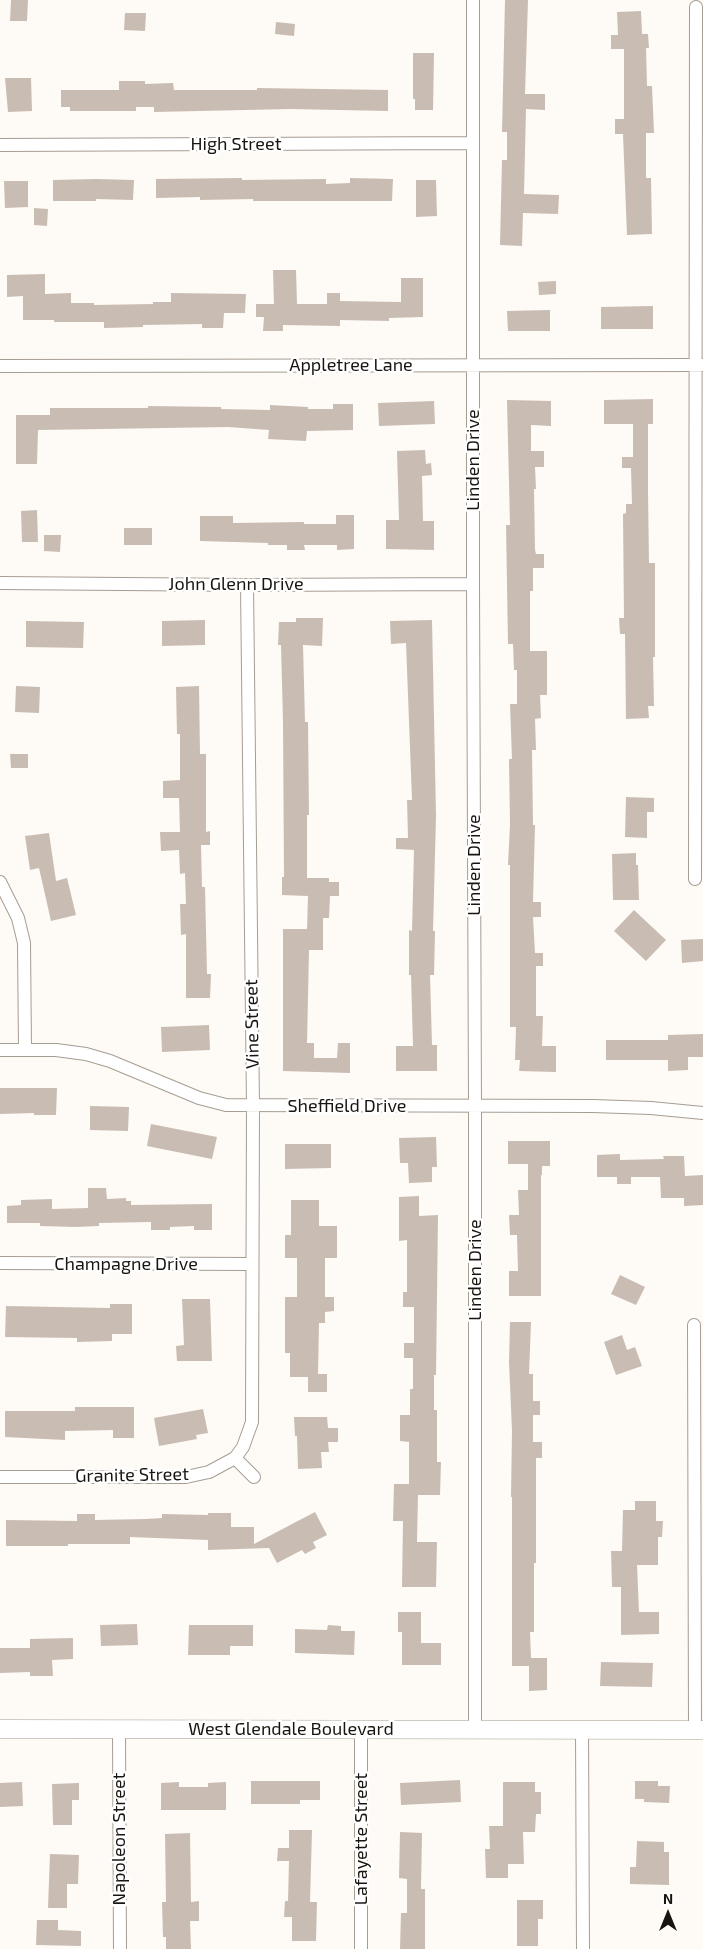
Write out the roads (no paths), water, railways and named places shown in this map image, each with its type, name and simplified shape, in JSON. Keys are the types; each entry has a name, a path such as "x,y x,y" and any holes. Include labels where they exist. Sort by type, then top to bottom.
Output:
{"street":[{"name":"Linden Drive","path":"473,0 472,584 475,1106 475,1729"},
{"path":"695,879 700,778 696,7"},
{"name":"High Street","path":"0,145 472,143"},
{"name":"Appletree Lane","path":"0,366 699,365"},
{"name":"John Glenn Drive","path":"0,583 472,584"},
{"name":"Vine Street","path":"235,1458 243,1447 252,1422 253,1106 247,585"},
{"path":"0,882 18,918 24,943 25,1050"},
{"name":"Sheffield Drive","path":"0,1050 56,1050 86,1054 110,1061 198,1098 226,1105 592,1106 651,1108 703,1113"},
{"name":"Champagne Drive","path":"0,1263 252,1264"},
{"path":"694,1325 699,1405 699,1730"},
{"path":"235,1458 254,1477"},
{"name":"Granite Street","path":"0,1476 186,1476 209,1472 235,1458"},
{"name":"West Glendale Boulevard","path":"0,1729 699,1730"},
{"name":"Napoleon Street","path":"119,1729 120,1949"},
{"name":"Lafayette Street","path":"361,1729 361,1949"},
{"path":"582,1729 583,1949"}]}
